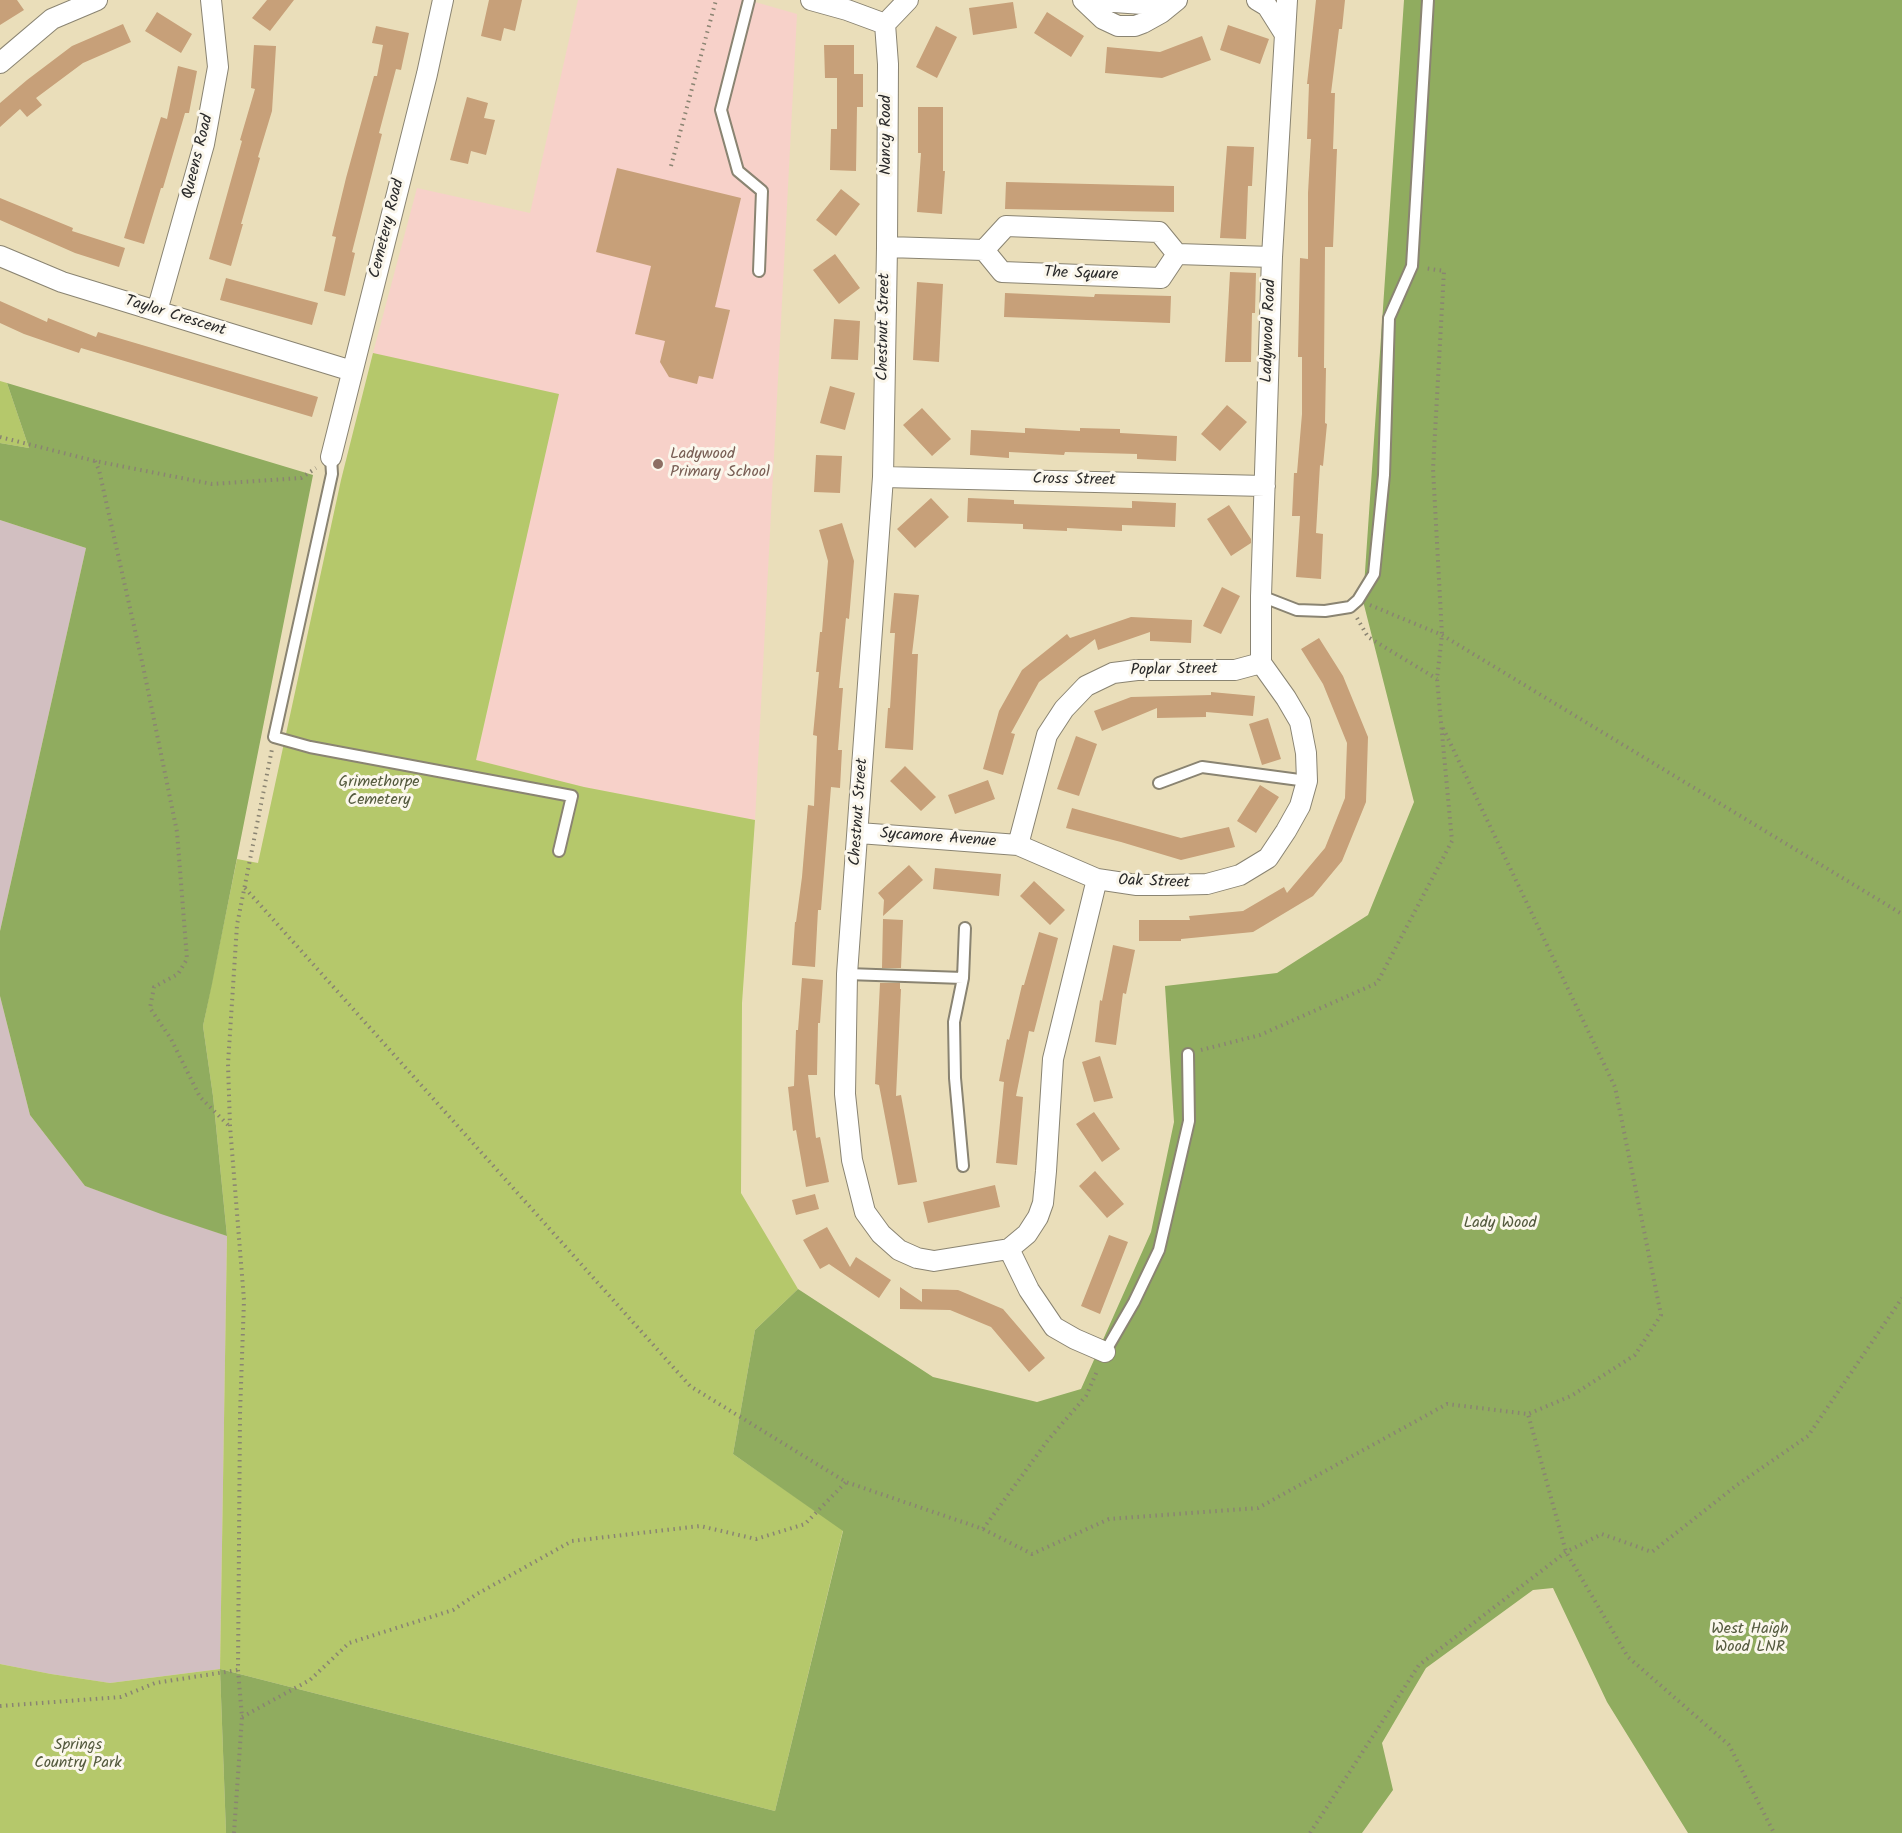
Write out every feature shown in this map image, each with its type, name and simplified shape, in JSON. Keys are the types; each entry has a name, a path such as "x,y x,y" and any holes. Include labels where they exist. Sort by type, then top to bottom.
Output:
{"street":[{"path":"0,63 52,19 97,0"},
{"name":"Queens Road","path":"157,311 204,144 218,67 212,0"},
{"name":"Cemetery Road","path":"331,458 427,74 443,0"},
{"path":"811,0 885,24 908,0"},
{"path":"1084,0 1103,19 1119,26 1135,26 1143,9 1166,0"},
{"path":"1143,9 1161,13 1178,0"},
{"path":"1257,0 1267,6 1284,33"},
{"name":"Ladywood Road","path":"1261,663 1261,596 1272,257 1287,0"},
{"name":"Nancy Road","path":"885,24 888,64 887,247"},
{"path":"887,247 984,250 1006,226 1159,232 1177,255 1272,257"},
{"name":"Chestnut Street","path":"887,247 883,477 848,974 845,1094 852,1160 865,1212 881,1234 899,1250 917,1258 934,1261 1009,1249"},
{"name":"The Square","path":"984,250 1002,272 1161,278 1177,255"},
{"name":"Taylor Crescent","path":"0,256 62,282 352,371"},
{"name":"Cross Street","path":"883,477 1265,486"},
{"name":"Oak Street","path":"1009,1249 1027,1234 1038,1217 1043,1203 1053,1059 1097,879 1137,885 1207,884 1240,875 1268,858 1300,806 1307,782 1306,753 1299,722 1286,698 1261,663"},
{"name":"Poplar Street","path":"1018,845 1047,735 1064,708 1086,686 1113,674 1137,670 1235,669 1261,663"},
{"name":"Sycamore Avenue","path":"858,833 1018,845 1097,879"},
{"path":"1009,1249 1029,1290 1054,1327 1106,1352"}],"lane":[{"path":"749,0 721,110 738,171 762,191 759,271"},
{"path":"1261,596 1297,610 1325,611 1354,604 1374,574 1384,475 1389,318 1412,266 1428,0"},
{"path":"331,458 332,474 274,737 310,747 572,796 559,851"},
{"path":"1159,783 1202,766 1307,782"},
{"path":"963,1166 955,1078 954,1022 963,978 965,928"},
{"path":"848,974 963,978"},
{"path":"1106,1352 1159,1250 1189,1121 1188,1054"}],"path":[{"path":"671,166 716,0"},
{"path":"1188,1054 1260,1035 1377,983 1452,841 1437,679 1442,635 1433,469 1444,271 1412,266"},
{"path":"0,437 95,461 212,484 301,478 331,458"},
{"path":"95,461 99,470 140,655 177,832 187,959 178,974 154,987 150,1008 171,1039 200,1097 230,1126"},
{"path":"1354,604 1442,635 1902,914"},
{"path":"1354,604 1368,637 1437,679"},
{"path":"244,888 690,1386 846,1482 983,1529 1032,1554 1109,1520 1258,1508 1448,1404 1528,1413 1571,1396 1635,1355 1661,1315 1615,1087 1442,725"},
{"path":"234,1833 242,1717 238,1670 240,1414 244,1300 230,1126 228,1064 237,925 274,737"},
{"path":"1310,1833 1419,1665 1566,1552 1602,1534 1652,1552 1737,1485 1808,1436 1902,1298"},
{"path":"983,1529 1048,1440 1086,1396 1106,1352"},
{"path":"1528,1413 1566,1552 1628,1657 1729,1745 1774,1833"},
{"path":"242,1717 310,1680 349,1643 453,1610 477,1594 572,1541 700,1526 756,1539 805,1524 846,1482"},
{"path":"0,1706 121,1697 155,1683 238,1670"}],"shaded area":[{"name":"Ladywood Primary School","path":"578,0 748,0 797,14 755,820 584,787 476,761 528,529 373,353 417,188 530,213"},
{"path":"0,520 86,548 0,931"},
{"path":"0,996 30,1115 85,1186 227,1236 220,1669 110,1683 0,1664"}],"green space":[{"name":"Lady Wood","path":"1404,0 1902,0 1902,1833 1688,1833 1607,1702 1553,1588 1533,1590 1426,1668 1382,1743 1393,1790 1362,1833 226,1833 220,1669 775,1811 843,1531 733,1454 755,1330 798,1289 933,1377 1037,1402 1081,1389 1151,1232 1174,1122 1165,986 1277,973 1368,915 1414,802 1363,601"},
{"name":"Grimethorpe Cemetery","path":"373,353 559,394 476,760 584,787 755,820 742,1003 741,1193 798,1289 755,1330 733,1454 843,1530 775,1811 220,1669 227,1236 213,1096 203,1026 237,859 258,863 341,480"},
{"path":"0,381 7,383 29,448 0,443"},
{"path":"7,383 313,475 203,1026 213,1096 227,1236 85,1186 30,1115 0,996 0,931 86,548 0,520 0,443 29,448"},
{"name":"Springs Country Park","path":"0,1664 110,1683 220,1669 226,1833 0,1833"}],"building":[{"path":"0,0 17,0 24,10 0,25"},
{"path":"267,0 294,0 270,31 252,18"},
{"path":"489,0 522,0 515,31 504,28 501,41 481,36"},
{"path":"1316,0 1345,0 1331,93 1335,93 1333,149 1337,149 1333,247 1325,247 1324,368 1326,368 1325,423 1327,424 1323,466 1320,465 1316,533 1323,534 1321,579 1296,577 1300,516 1292,516 1294,473 1297,473 1302,414 1302,357 1298,357 1300,258 1308,259 1311,139 1307,139 1309,84 1307,84"},
{"path":"1013,2 1017,28 973,35 969,8"},
{"path":"157,12 192,34 181,53 145,31"},
{"path":"1047,12 1084,36 1071,57 1034,33"},
{"path":"123,24 131,42 83,63 36,98 42,105 27,117 20,109 0,127 0,103 27,80 72,46"},
{"path":"1228,25 1269,39 1260,64 1220,50"},
{"path":"376,26 409,33 401,70 396,69 379,133 382,134 352,252 355,253 345,296 324,291 336,237 332,236 346,178 374,76 377,76 383,45 372,43"},
{"path":"936,26 957,37 937,78 916,67"},
{"path":"1202,36 1211,60 1162,78 1105,73 1107,47 1160,52"},
{"path":"254,45 276,46 272,111 231,266 209,259 255,89 251,88"},
{"path":"824,45 854,45 854,74 863,74 863,107 857,107 856,171 830,170 831,129 837,129 837,78 825,78"},
{"path":"178,66 197,71 189,113 185,113 144,244 124,238 161,117 167,119"},
{"path":"467,97 488,103 484,118 495,120 486,155 471,151 468,164 450,160"},
{"path":"918,107 943,107 943,171 945,171 942,214 917,212 921,153 918,153"},
{"path":"1227,146 1254,147 1252,186 1248,186 1246,239 1220,238"},
{"path":"617,168 741,198 715,307 730,310 713,379 699,376 697,384 669,377 660,362 665,341 635,334 651,266 596,252"},
{"path":"1006,182 1174,186 1174,212 1005,209"},
{"path":"841,189 860,204 836,236 816,220"},
{"path":"0,198 73,228 72,231 125,248 119,267 75,253 0,220"},
{"path":"835,254 860,288 839,304 813,270"},
{"path":"1230,272 1256,273 1251,362 1225,362"},
{"path":"226,278 318,303 312,325 220,300"},
{"path":"917,282 943,284 939,362 913,360"},
{"path":"1005,293 1094,297 1095,294 1171,296 1170,323 1004,317"},
{"path":"0,301 47,322 48,318 96,337 98,332 318,397 312,417 81,348 79,353 24,334 0,323"},
{"path":"834,319 860,321 858,360 831,359"},
{"path":"830,386 855,393 845,430 820,423"},
{"path":"1227,405 1247,422 1220,451 1201,434"},
{"path":"922,408 951,439 932,456 903,425"},
{"path":"1025,428 1080,431 1080,428 1120,429 1120,433 1177,436 1176,461 1137,459 1137,454 1065,452 1064,455 1009,452 1009,458 970,455 971,430 1025,433"},
{"path":"816,455 842,456 840,493 814,492"},
{"path":"931,498 949,517 915,548 897,529"},
{"path":"968,498 1014,500 1014,504 1132,508 1132,501 1176,503 1175,527 1122,525 1122,531 1067,528 1067,531 1023,529 1023,524 967,522"},
{"path":"1229,505 1251,539 1251,543 1231,556 1207,519"},
{"path":"842,523 854,561 849,619 846,618 839,688 843,688 838,750 842,750 840,788 831,787 821,910 818,910 815,967 792,965 808,805 814,806 817,736 813,735 819,672 816,672 828,561 819,530"},
{"path":"1222,587 1240,596 1221,634 1203,626"},
{"path":"894,593 919,595 912,654 918,654 913,750 885,748 895,633 890,633"},
{"path":"1131,617 1192,620 1191,643 1150,641 1150,632 1098,650 1095,639 1039,682 1011,733 1015,734 1003,775 983,769 999,711 1022,670 1067,634 1070,638"},
{"path":"1319,638 1343,676 1368,737 1366,802 1342,861 1313,896 1253,932 1181,939 1181,941 1139,941 1139,920 1190,920 1189,916 1243,911 1284,887 1287,893 1325,848 1345,798 1347,743 1323,684 1301,649"},
{"path":"1211,692 1255,696 1253,716 1206,712 1206,717 1157,718 1157,708 1102,731 1094,711 1131,697 1211,695"},
{"path":"1268,718 1281,759 1262,765 1249,724"},
{"path":"1076,736 1097,744 1079,796 1057,789"},
{"path":"905,766 936,797 921,811 890,781"},
{"path":"988,780 995,799 955,814 948,795"},
{"path":"1260,785 1279,797 1256,833 1237,821"},
{"path":"1072,808 1181,838 1229,827 1235,847 1181,860 1066,828"},
{"path":"909,865 923,880 883,916 884,900 878,893"},
{"path":"935,868 1001,874 999,896 933,889"},
{"path":"1034,881 1065,910 1050,925 1020,896"},
{"path":"883,919 903,920 901,968 882,968"},
{"path":"1039,932 1058,938 1034,1032 1029,1031 1016,1096 1023,1097 1017,1165 996,1163 1004,1082 999,1081 1007,1039 1009,1040 1022,985 1024,985"},
{"path":"1113,945 1135,950 1126,994 1123,993 1116,1045 1095,1042 1100,1000 1102,1001"},
{"path":"802,978 823,980 820,1023 818,1023 817,1075 808,1075 816,1138 820,1137 829,1182 806,1187 796,1130 793,1131 788,1087 794,1086 796,1030 798,1030"},
{"path":"880,983 900,983 901,989 896,1096 901,1095 917,1182 898,1185 879,1085 875,1084"},
{"path":"1100,1056 1113,1098 1094,1102 1082,1062"},
{"path":"1094,1112 1120,1149 1102,1162 1076,1124"},
{"path":"1095,1171 1124,1204 1107,1218 1079,1186"},
{"path":"995,1185 1000,1207 928,1223 923,1202"},
{"path":"815,1194 819,1209 796,1215 792,1200"},
{"path":"827,1227 850,1267 856,1257 891,1280 879,1298 829,1264 820,1269 803,1240"},
{"path":"1109,1235 1128,1242 1100,1314 1081,1306"},
{"path":"900,1287 922,1302 922,1289 958,1290 1003,1309 1045,1358 1029,1372 991,1327 950,1310 900,1309"}],"place":[{"name":"Ladywood Primary School","path":"658,464"}],"park label":[{"name":"West Haigh Wood LNR","path":"1750,1639"}]}
